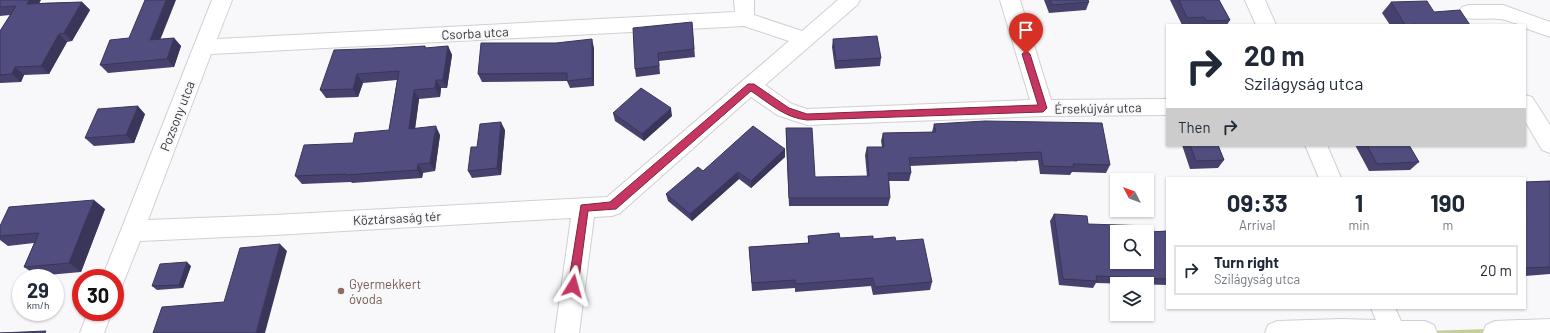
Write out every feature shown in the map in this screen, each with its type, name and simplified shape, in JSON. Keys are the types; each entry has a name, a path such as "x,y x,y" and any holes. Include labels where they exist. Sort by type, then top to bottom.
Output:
{"street":[{"name":"Pozsony utca","path":"133,232 222,0"},
{"path":"744,0 745,19 804,39"},
{"name":"Köztársaság tér","path":"133,232 612,206 850,0"},
{"path":"1010,0 1043,108"},
{"path":"1255,0 1266,24"},
{"path":"1470,12 1504,6 1550,30"},
{"name":"Csorba utca","path":"204,46 745,19"},
{"name":"Érsekújvár utca","path":"751,86 786,111 807,117 1043,108 1166,107"},
{"path":"1526,105 1550,144"},
{"path":"1316,146 1330,177"},
{"path":"566,333 584,208"},
{"path":"118,269 133,232"},
{"path":"1384,309 1394,332"},
{"path":"92,333 97,321"},
{"path":"1495,333 1550,331"},
{"path":"1277,333 1425,333"}],"green space":[{"path":"1550,327 1550,333 1394,333 1394,332"}],"building":[{"path":"0,0 29,0 27,4 82,2 64,33 59,34 41,66 15,67 12,74 0,75 0,31 16,6 0,7"},
{"path":"145,0 166,0 150,40 174,38 167,59 100,65 110,40 129,38"},
{"path":"1050,0 1088,0 1089,2 1052,5"},
{"path":"1179,0 1219,0 1230,20 1207,21 1204,17 1187,18"},
{"path":"1427,1 1434,12 1460,10 1469,24 1404,24 1391,2"},
{"path":"692,22 694,49 658,53 659,66 635,69 633,28"},
{"path":"877,36 881,58 836,61 833,39"},
{"path":"592,39 592,78 567,81 567,73 478,74 481,43 556,43"},
{"path":"425,46 425,48 448,46 443,80 436,80 435,88 414,90 409,129 436,126 430,163 418,164 417,170 346,175 295,176 304,145 353,143 355,133 389,130 399,71 357,74 353,89 320,90 334,50"},
{"path":"641,88 671,108 642,134 613,113"},
{"path":"138,106 126,135 85,138 98,109"},
{"path":"985,121 1102,123 1110,165 1073,164 1074,167 1043,166 1041,152 909,158 911,173 888,173 890,198 789,198 786,128 812,128 815,177 869,176 867,147 884,147 883,133 936,132 934,124"},
{"path":"501,122 497,168 468,171 471,147 477,147 480,124"},
{"path":"753,126 785,149 751,181 738,172 690,214 666,194 698,167 703,171"},
{"path":"1190,146 1218,146 1224,160 1196,161"},
{"path":"1368,146 1410,146 1419,162 1377,164"},
{"path":"1550,181 1550,267 1526,268 1526,182"},
{"path":"94,200 69,263 24,267 39,233 0,236 0,226 9,207"},
{"path":"1054,214 1087,216 1088,224 1118,225 1110,225 1110,269 1154,269 1154,232 1166,231 1166,279 1154,278 1154,277 1096,276 1097,281 1063,279"},
{"path":"839,233 840,238 873,236 873,239 895,237 896,241 923,239 932,282 875,287 873,278 796,284 795,280 752,283 749,247 809,243 808,236"},
{"path":"280,244 256,333 153,333 162,307 224,302 240,248"},
{"path":"187,262 179,285 152,286 160,264"},
{"path":"46,331 45,333 0,333"}],"place":[{"name":"Gyermekkert óvoda","path":"341,291"}],"route":[{"path":"573,286 584,208 612,206 751,86 786,111 792,114 807,117 1043,108 1026,54"}]}
